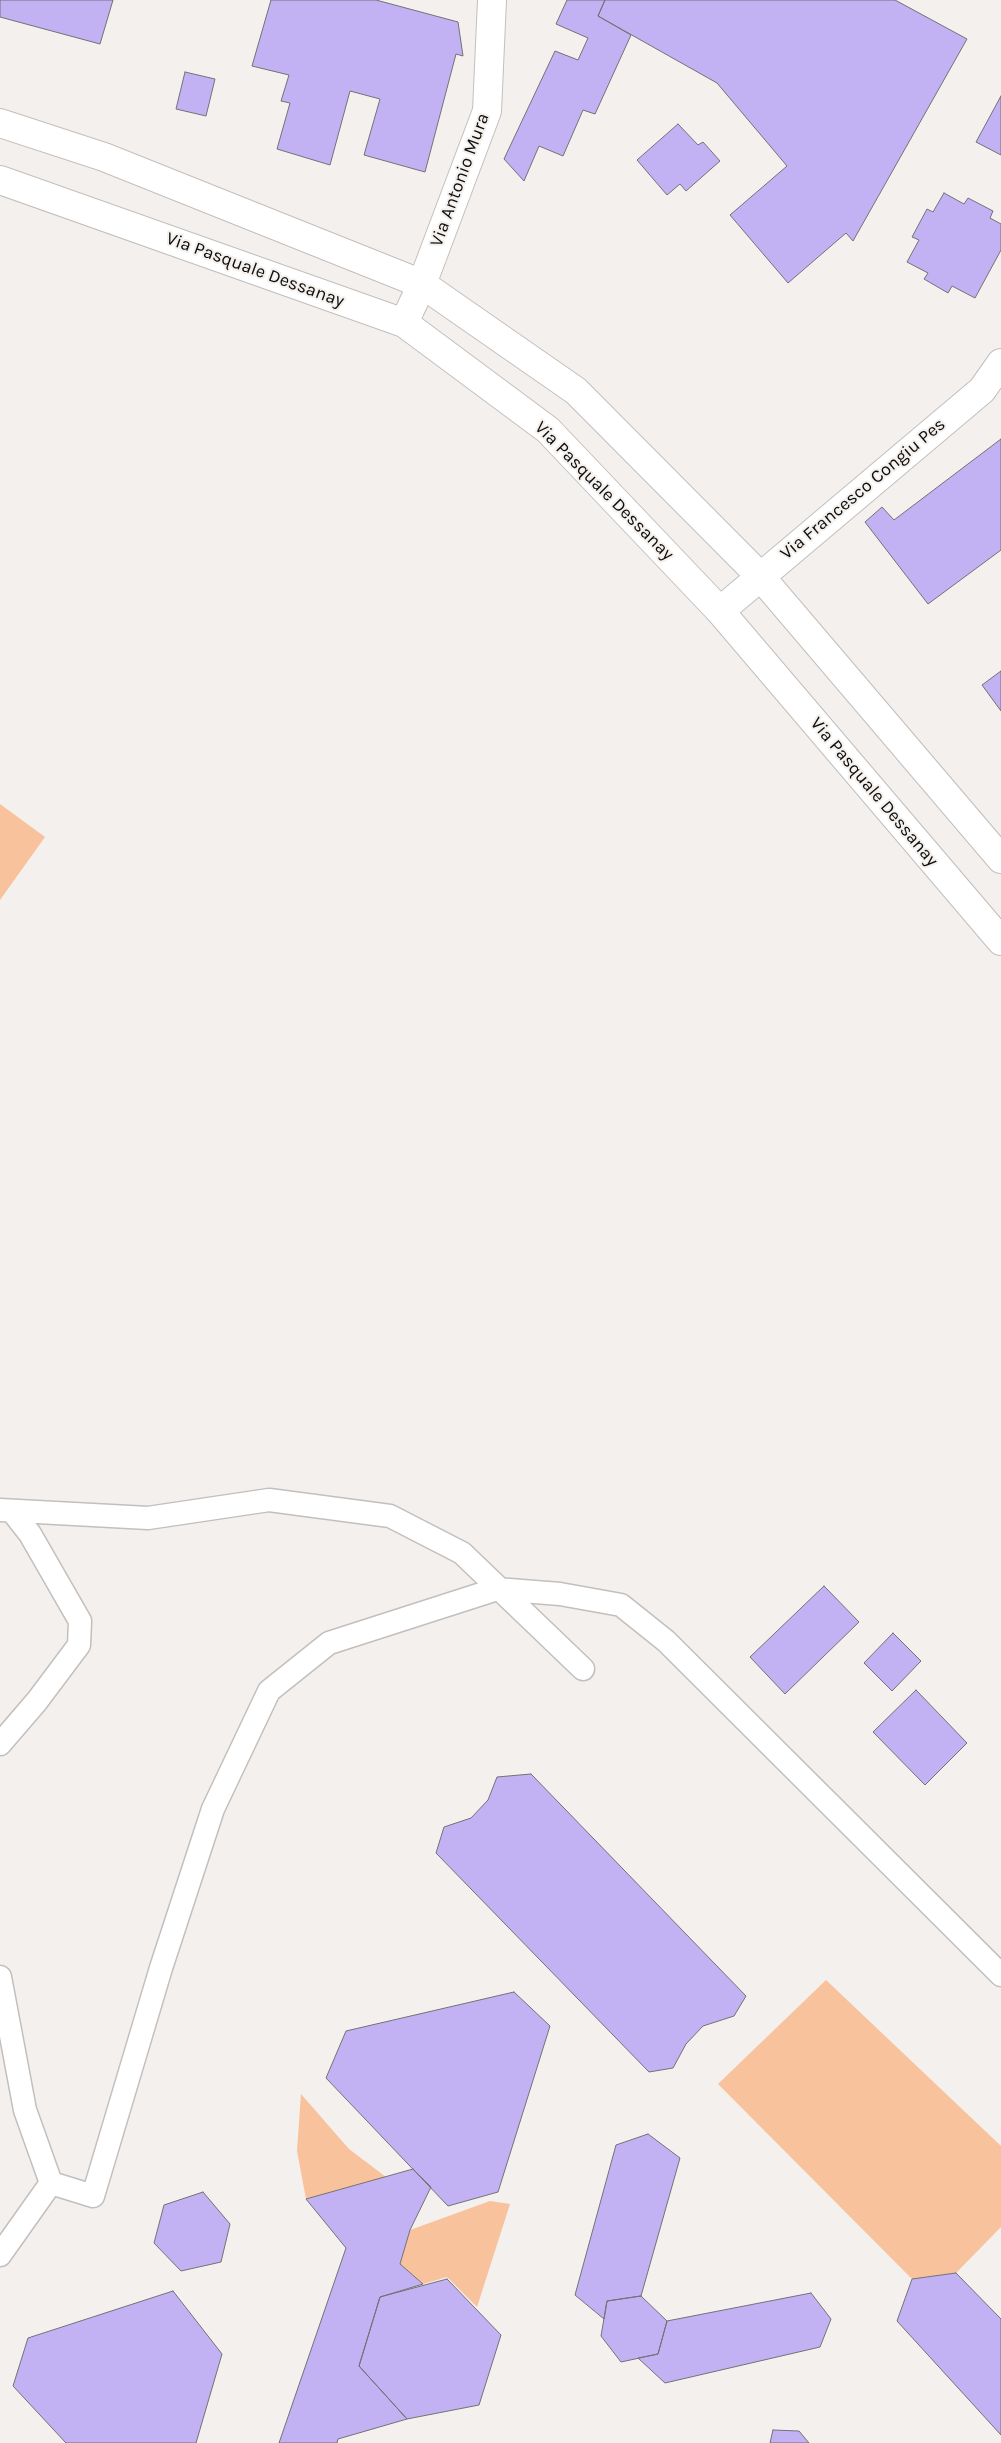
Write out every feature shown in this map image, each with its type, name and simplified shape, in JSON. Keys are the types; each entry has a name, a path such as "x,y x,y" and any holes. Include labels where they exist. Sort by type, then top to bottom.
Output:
{"main road":[{"name":"Via Antonio Mura","path":"404,324 422,284 486,112 492,0"},
{"path":"0,122 104,157 422,284 576,391 760,576 1001,859"},
{"name":"Via Pasquale Dessanay","path":"0,180 404,324 548,430 720,611 1001,941"},
{"name":"Via Francesco Congiu Pes","path":"720,611 982,390 1001,363"}],"lane":[{"path":"6,1511 148,1518 269,1500 390,1516 462,1553 496,1588 583,1669"},
{"path":"0,1744 37,1701 79,1645 80,1629 80,1621 30,1534 6,1511"},
{"path":"50,2183 93,2196 161,1968 213,1808 270,1691 329,1643 496,1588 560,1594 622,1605 666,1641 1001,1976"},
{"path":"0,1976 25,2110 50,2183"},
{"path":"0,2255 50,2183"}],"shaded area":[{"path":"0,804 45,837 0,900"},
{"path":"826,1980 1001,2146 1001,2227 956,2273 912,2279 718,2084"},
{"path":"301,2094 349,2149 386,2177 306,2199 297,2151"},
{"path":"490,2201 510,2204 477,2307 447,2277 423,2284 400,2264 410,2230"}],"building":[{"path":"0,0 113,0 100,44 0,17"},
{"path":"271,0 376,0 458,22 463,56 456,54 425,172 364,155 380,99 350,91 330,165 277,149 290,103 281,101 289,75 252,66"},
{"path":"567,0 605,0 598,16 631,35 595,114 583,110 563,156 539,146 524,181 504,159 555,51 578,60 588,38 556,24"},
{"path":"605,0 895,0 967,39 853,241 846,233 788,283 730,215 787,166 717,83 598,16"},
{"path":"185,72 215,79 206,116 176,109"},
{"path":"1001,96 1001,155 976,142"},
{"path":"678,124 698,145 703,142 720,161 686,191 680,184 667,195 637,160"},
{"path":"944,193 964,204 968,198 993,211 990,218 1001,224 1001,250 975,298 952,286 948,293 924,279 928,273 907,262 919,240 912,237 927,209 933,212"},
{"path":"1001,439 1001,550 928,604 865,522 882,507 894,520"},
{"path":"1001,671 1001,711 982,685"},
{"path":"824,1586 859,1622 785,1694 750,1657"},
{"path":"893,1633 921,1661 892,1691 864,1663"},
{"path":"916,1690 967,1743 925,1785 873,1732"},
{"path":"531,1774 746,1996 734,2016 703,2026 686,2044 673,2068 649,2072 436,1853 444,1827 471,1818 488,1800 497,1777"},
{"path":"514,1992 550,2026 498,2192 448,2206 326,2078 346,2031"},
{"path":"648,2134 680,2158 641,2296 607,2301 604,2319 575,2295 616,2145"},
{"path":"413,2169 431,2187 410,2230 400,2264 423,2284 380,2297 359,2366 407,2419 338,2439 337,2443 279,2443 346,2248 306,2199"},
{"path":"203,2192 230,2224 221,2262 181,2271 154,2243 164,2205"},
{"path":"956,2273 1001,2319 1001,2435 897,2321 912,2279"},
{"path":"447,2279 501,2335 479,2405 407,2419 359,2366 380,2297"},
{"path":"173,2291 222,2354 196,2443 66,2443 13,2386 28,2338"},
{"path":"811,2293 831,2319 820,2347 665,2383 638,2358 658,2354 667,2321"},
{"path":"641,2296 667,2321 658,2354 621,2362 601,2336 607,2301"},
{"path":"773,2430 799,2431 809,2443 770,2443"}]}
